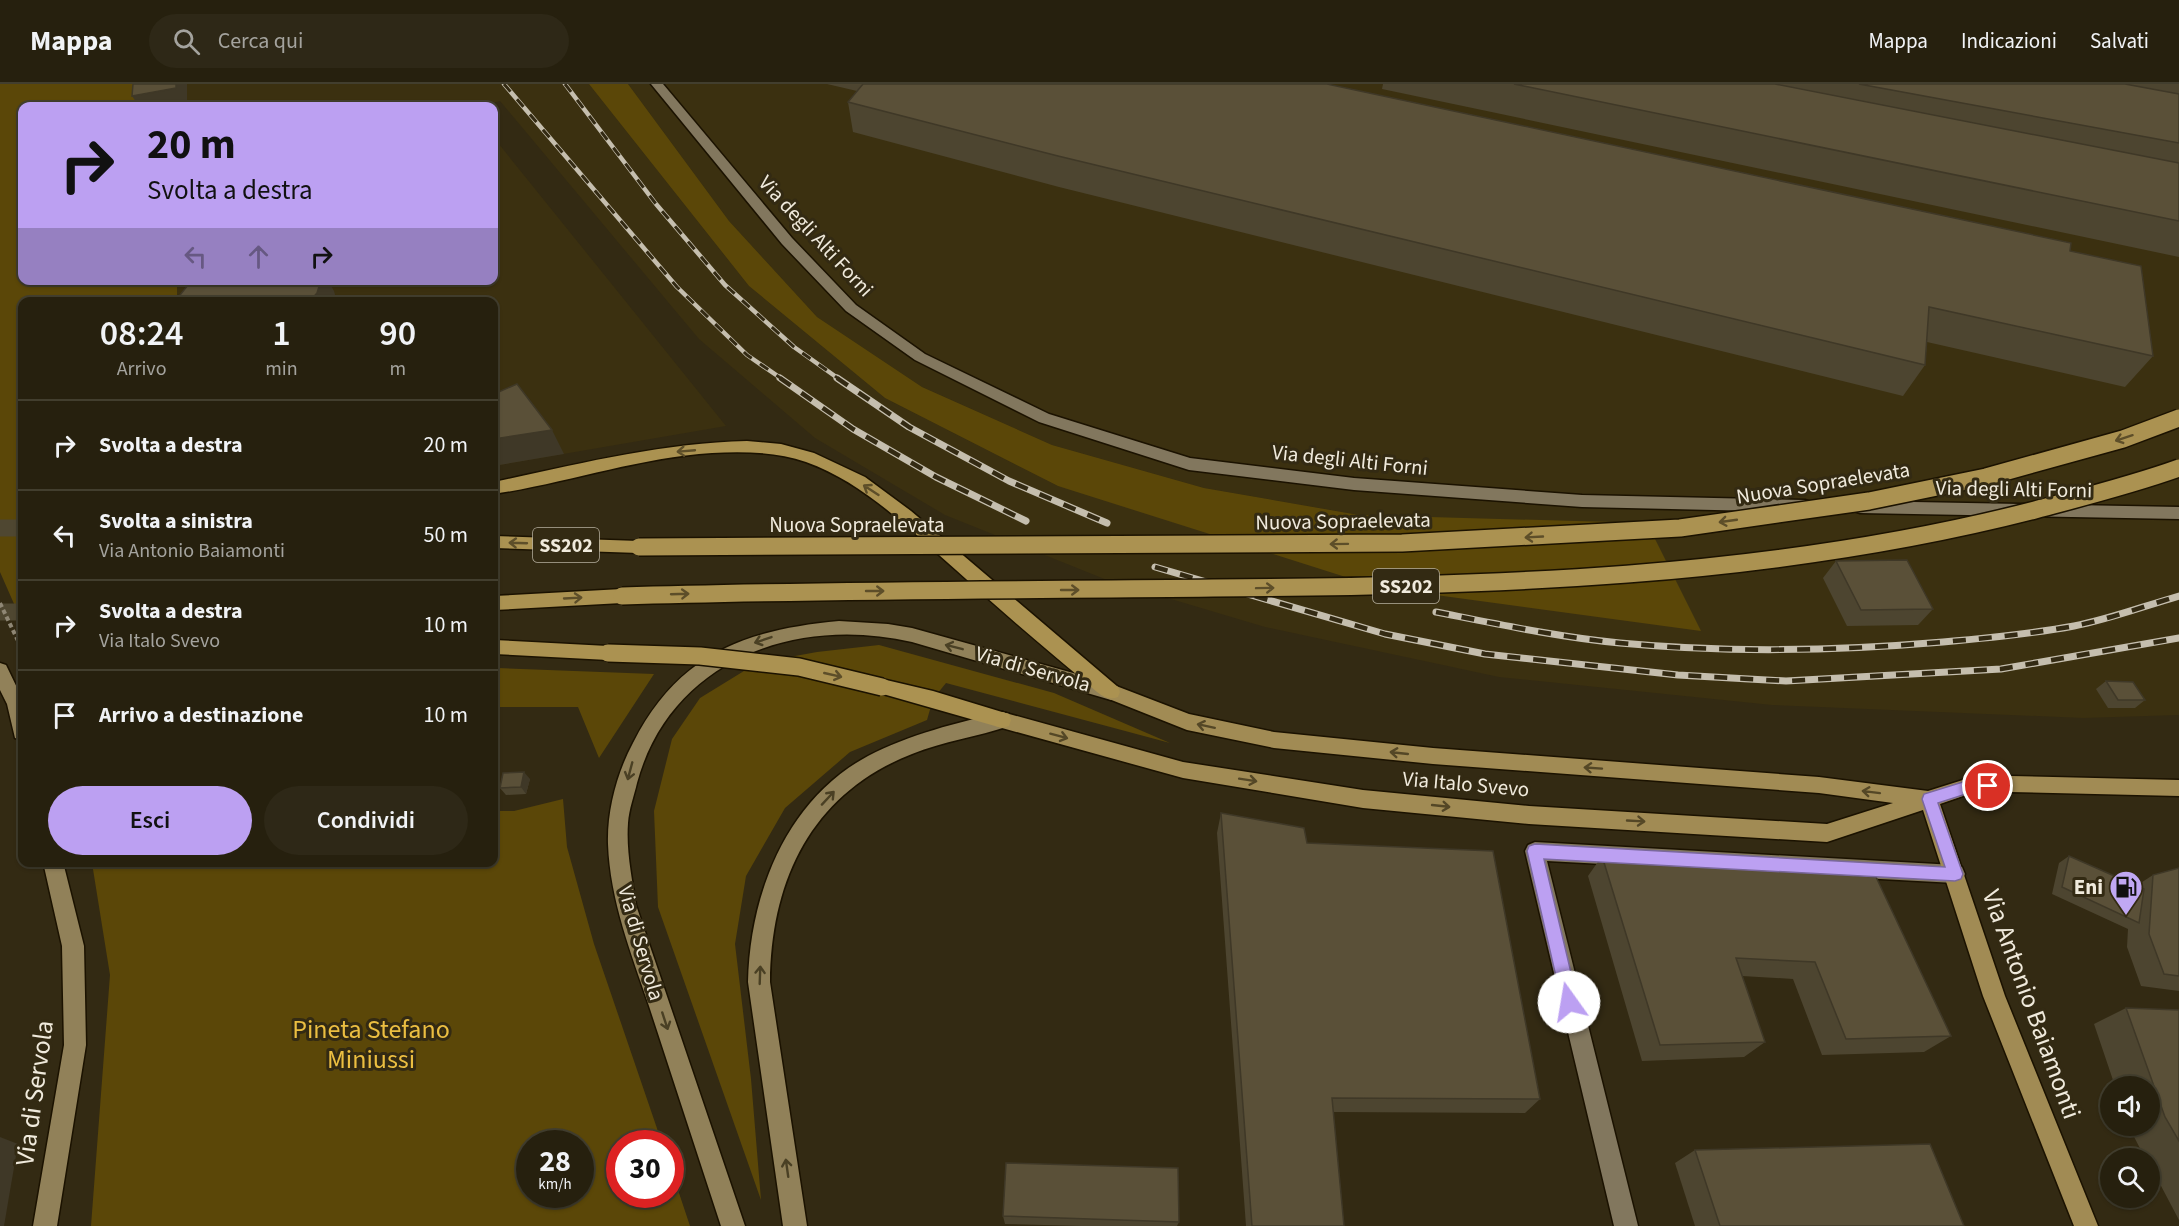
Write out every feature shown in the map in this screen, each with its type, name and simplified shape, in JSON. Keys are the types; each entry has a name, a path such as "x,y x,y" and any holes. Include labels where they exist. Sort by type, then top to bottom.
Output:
{"highway":[{"name":"Nuova Sopraelevata","path":"498,542 639,547 1402,543 1680,528 1869,501 1986,477 2123,439 2179,418"},
{"path":"498,487 676,452 734,447 779,450 812,457 839,470 879,495 1111,693"},
{"name":"SS202","path":"498,603 760,592 1418,586 1698,569 1893,543 2016,516 2179,468"},
{"path":"498,648 700,656 799,667 1002,720"}],"main road":[{"name":"Via di Servola","path":"733,1226 626,905 618,851 619,812 632,762 654,717 692,677 737,648 781,633 835,627 890,631 1033,667 1111,693"},
{"path":"0,670 18,713"},
{"name":"Via Italo Svevo","path":"1111,693 1187,722 1274,740 1433,756 1819,785 1929,799"},
{"name":"Via Italo Svevo","path":"1002,720 1183,770 1363,799 1529,815 1827,833 1966,787 2010,784 2179,788"},
{"path":"795,1226 759,982 764,920 781,867 802,826 835,791 872,764 929,738 1002,720"},
{"name":"Via Antonio Baiamonti","path":"1929,799 1994,996 2086,1226"},
{"name":"Via di Servola","path":"45,1226 75,1045 73,946 54,867"}],"street":[{"name":"Via degli Alti Forni","path":"657,84 788,241 851,308 920,357 1044,418 1189,464 1354,484 1582,501 2179,513"},
{"path":"1626,1226 1573,1018 1535,851 1955,874"}],"path":[{"path":"0,603 18,641"}],"shaded area":[{"path":"144,84 589,84 749,286 885,398 1058,486 1359,515 1204,488 1052,445 922,387 817,317 729,221 628,84 2179,84 2179,715 2083,718 1772,705 1499,677 1265,627 1107,580 945,515 815,438 699,339 500,101 144,102"},
{"path":"498,143 726,426 498,465 498,297 177,297 177,285 498,285"}],"green space":[{"path":"0,84 144,84 144,102 18,102 18,285 177,285 177,297 18,297 18,613 0,572"},
{"path":"589,84 628,84 729,221 817,317 922,387 1052,445 1204,488 1359,515 1647,523 1701,631 1377,587 1058,486 885,398 749,286"},
{"path":"879,645 1054,693 1170,743 946,683 933,699 927,720 850,752 785,808 746,876 735,944 751,1079 761,1200 658,907 654,811 672,739 700,698 757,663 817,652"},
{"path":"498,668 654,674 599,758 578,707 498,707"},
{"name":"Pineta Stefano Miniussi","path":"563,799 567,847 594,944 658,1130 606,1130 606,1208 684,1208 690,1226 91,1226 110,975 93,867 498,867 498,811 514,811"}],"building":[{"path":"133,84 176,84 176,88 132,96"},
{"path":"863,84 1327,84 2071,243 2070,251 2141,266 2153,356 1929,307 1925,365 1058,156 848,102"},
{"path":"1514,84 1775,84 2179,163 2179,221"},
{"path":"1859,84 2125,84 2179,94 2179,143"},
{"path":"188,285 319,285 313,297 179,297"},
{"path":"517,384 552,430 498,438 498,392"},
{"path":"1907,560 1933,609 1861,610 1836,561"},
{"path":"2106,681 2133,682 2145,700 2118,700"},
{"path":"524,772 521,787 500,788 503,773"},
{"path":"1221,813 1304,828 1307,843 1493,851 1540,1099 1332,1098 1344,1226 1252,1226"},
{"path":"1602,856 1876,877 1951,1036 1846,1039 1815,962 1736,958 1765,1042 1660,1045"},
{"path":"2069,856 2144,889 2139,923 2062,887"},
{"path":"2179,868 2179,976 2164,974 2149,934 2153,875"},
{"path":"2126,1008 2179,1010 2179,1141 2160,1103 2160,1076 2150,1076"},
{"path":"1930,1144 1964,1226 1720,1226 1695,1150"},
{"path":"1006,1163 1178,1168 1179,1222 1003,1216"}],"tunnel":[{"path":"0,528 18,528"},
{"path":"0,612 18,612"}],"railway":[{"path":"504,84 677,287 747,355 782,379"},
{"path":"565,84 656,204 725,285 794,347 839,379"},
{"path":"780,378 853,429 936,477 1026,521"},
{"path":"837,378 909,427 1009,481 1107,523"},
{"path":"1155,567 1385,634 1485,654 1678,675 1786,681 2001,669 2179,638"},
{"path":"1436,612 1551,634 1620,643 1701,648 1822,649 1943,642 2042,631 2101,620 2179,596"}],"place":[{"name":"Eni","path":"2126,916"}],"route":[{"path":"1569,1002 1535,851 1955,874 1929,799 1966,787 1988,786"}]}
